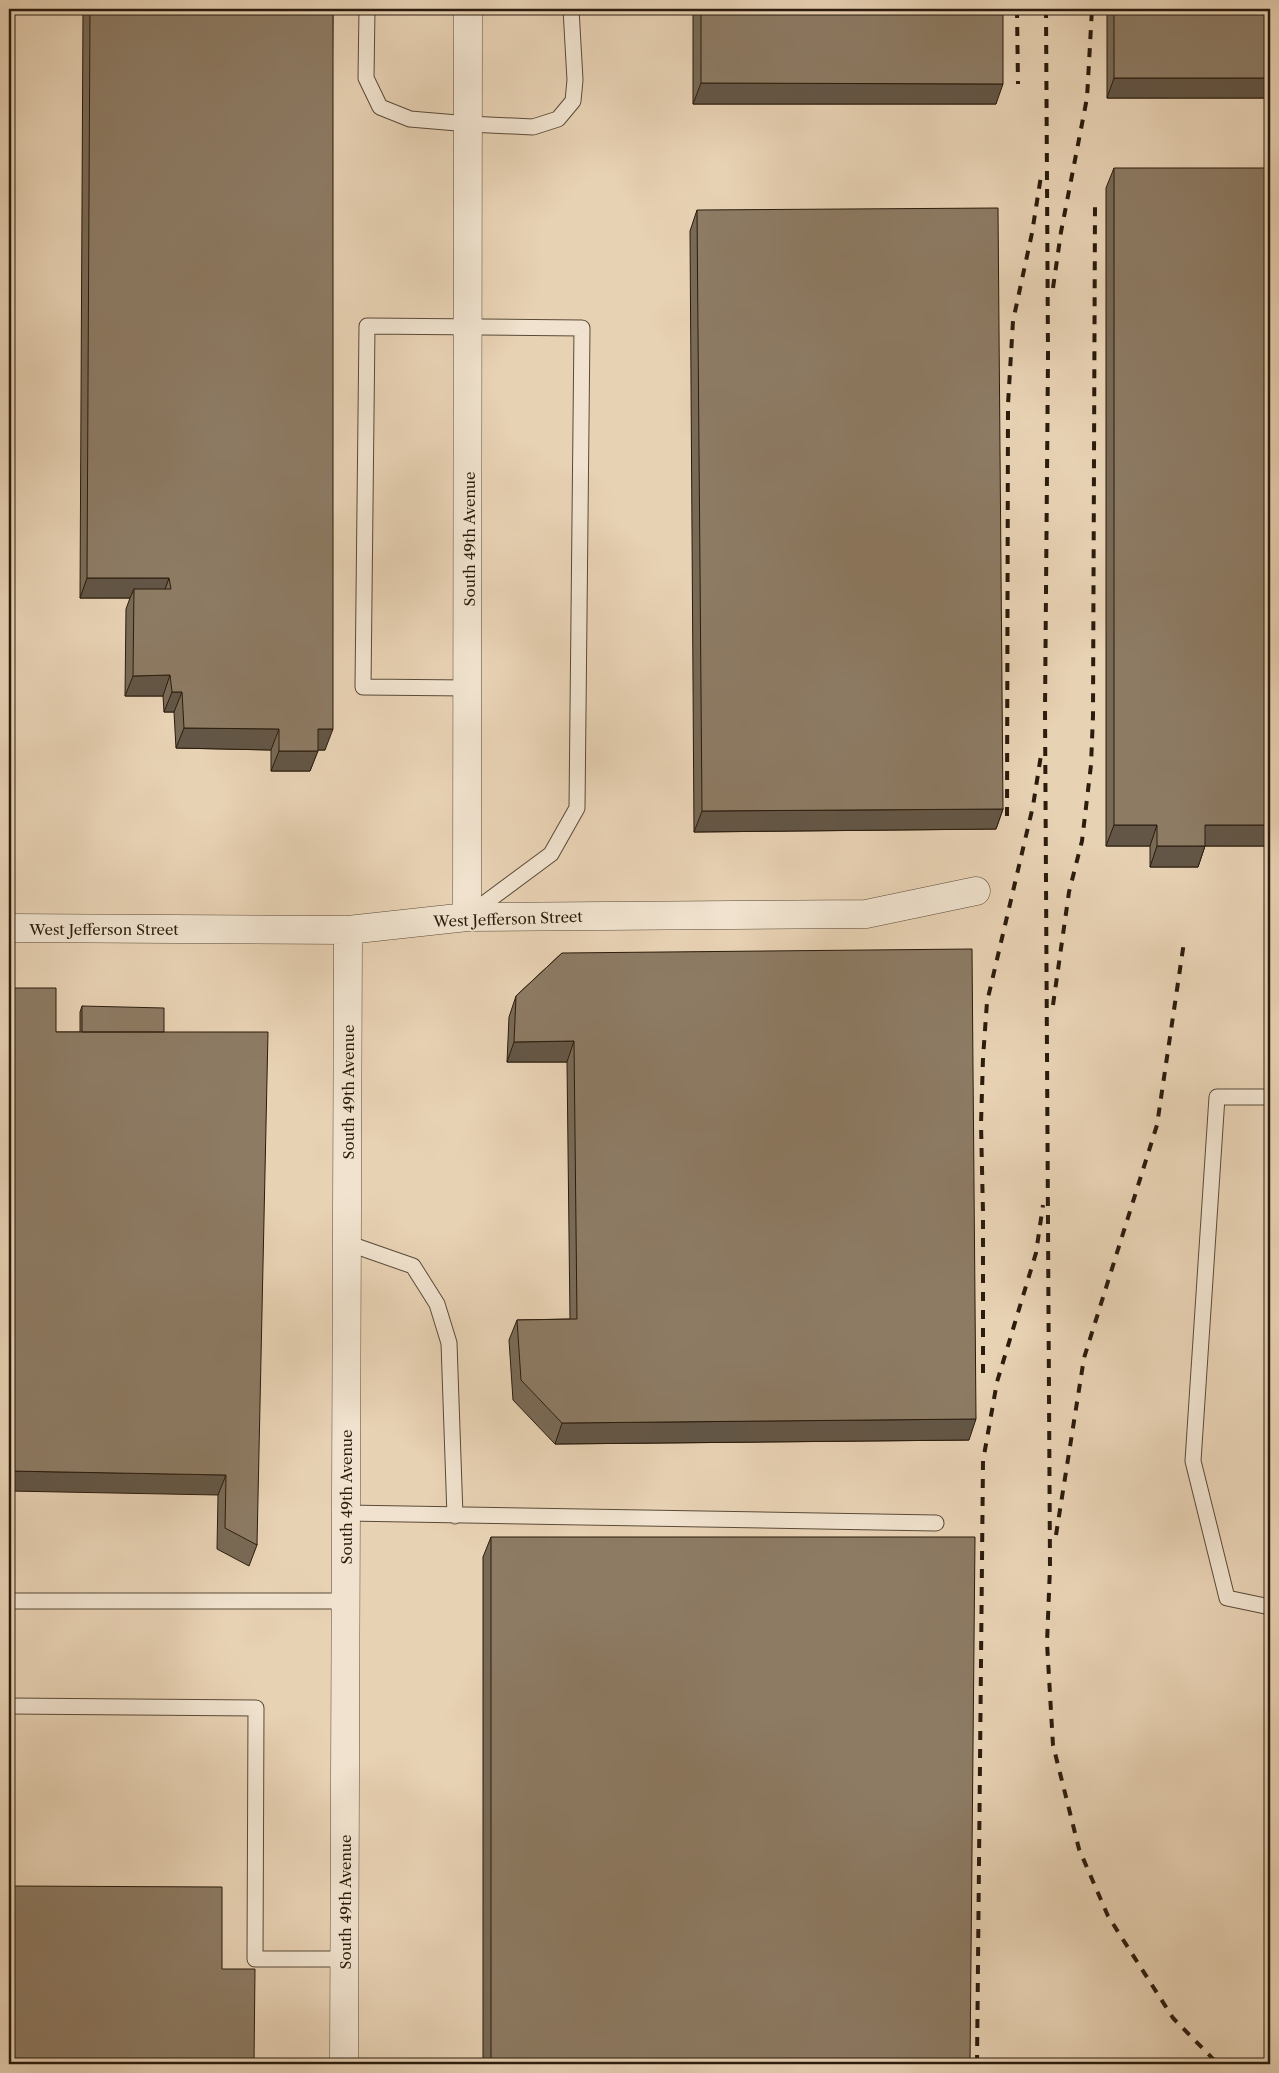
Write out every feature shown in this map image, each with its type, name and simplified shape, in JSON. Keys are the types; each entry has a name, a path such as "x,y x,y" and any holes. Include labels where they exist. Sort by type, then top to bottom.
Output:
{"street":[{"name":"South 49th Avenue","path":"467,917 468,9"},
{"name":"West Jefferson Street","path":"9,928 348,930 467,917 866,914 976,891"},
{"name":"South 49th Avenue","path":"344,2064 348,930"}],"lane":[{"path":"367,9 366,78 380,107 410,119 533,127 558,119 573,101 575,80 572,9"},
{"path":"467,917 551,854 577,808 582,328 367,326 363,687 468,688"},
{"path":"1270,1097 1217,1097 1193,1462 1227,1598 1270,1607"},
{"path":"348,1243 413,1266 437,1304 449,1343 455,1516"},
{"path":"346,1513 936,1523"},
{"path":"9,1601 346,1601"},
{"path":"9,1706 256,1708 255,1959 345,1959"}],"building":[{"path":"10,9 10,64 9,64"},
{"path":"90,9 333,9 333,729 318,729 318,751 279,751 279,729 184,728 182,692 172,692 170,675 133,676 134,589 171,589 169,578 87,578"},
{"path":"701,9 1003,9 1003,84 701,83"},
{"path":"1114,9 1270,9 1270,78 1114,78"},
{"path":"1114,168 1270,168 1270,825 1205,825 1205,846 1157,846 1157,825 1114,825"},
{"path":"998,208 1003,809 702,811 697,210"},
{"path":"972,949 976,1419 562,1423 521,1380 517,1320 577,1319 574,1041 514,1042 516,996 562,953"},
{"path":"9,988 56,988 56,1032 268,1032 257,1545 225,1528 226,1475 9,1471"},
{"path":"82,1006 164,1008 164,1032 82,1032"},
{"path":"491,1537 975,1537 970,2064 491,2064"},
{"path":"9,1886 222,1887 222,1969 255,1969 254,2064 9,2064"}],"railway":[{"path":"1017,9 1018,84"},
{"path":"1046,9 1048,355 1045,710 1050,1567 1047,1643 1053,1745 1079,1849 1108,1916 1173,2018 1218,2064"},
{"path":"1053,288 1061,232 1087,98 1092,9"},
{"path":"1007,816 1008,404 1013,321 1032,233 1041,176"},
{"path":"1053,1005 1069,892 1082,841 1091,765 1093,716 1095,205"},
{"path":"983,1373 981,1124 987,1002 1033,806 1041,755"},
{"path":"1056,1535 1084,1358 1157,1125 1184,942"},
{"path":"977,2064 983,1461 997,1382 1036,1253 1043,1205"}]}
